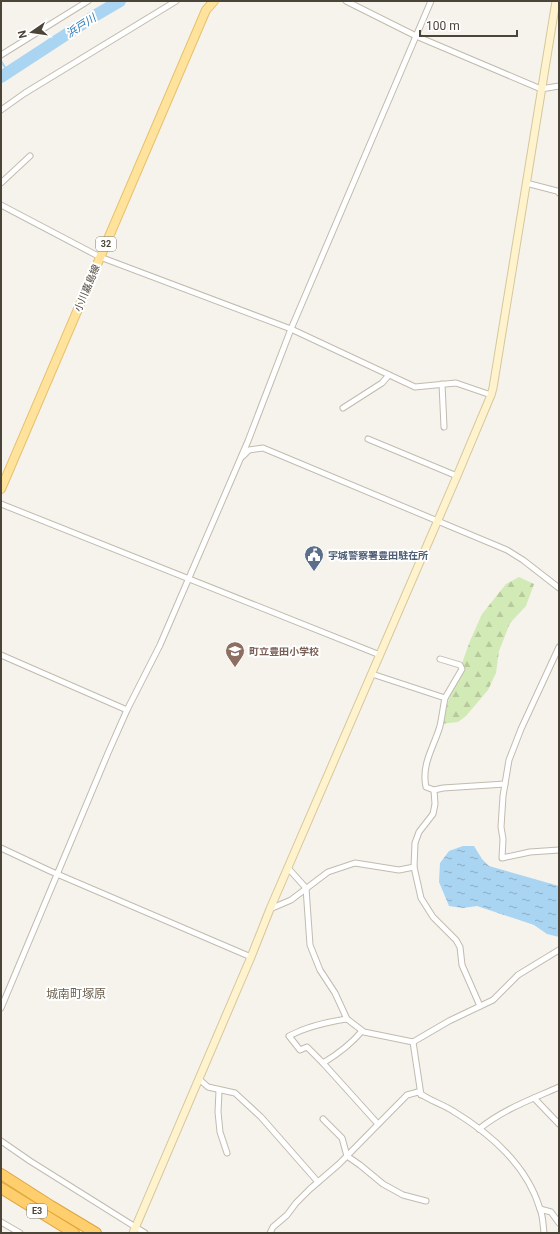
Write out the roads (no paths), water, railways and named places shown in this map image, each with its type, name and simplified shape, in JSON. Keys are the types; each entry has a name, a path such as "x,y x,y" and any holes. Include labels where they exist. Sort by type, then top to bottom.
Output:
{"highway":[{"path":"1,1168 51,1206"},
{"name":"E3","path":"1,1174 96,1233"},
{"name":"E3","path":"1,1188 74,1233"},
{"path":"1,1196 65,1233"}],"main road":[{"name":"小川嘉島線","path":"1,489 206,10 214,1"}],"street":[{"path":"1,55 88,1"},
{"path":"1,110 31,89 176,1"},
{"path":"346,1 416,36 541,89 559,86"},
{"path":"1,1008 108,753 127,710 160,644 240,459 291,329 430,1"},
{"path":"134,1230 491,395 556,1"},
{"path":"1,183 30,156"},
{"path":"526,183 557,191 559,193"},
{"path":"1,204 100,257 291,329 415,387 456,383 491,395"},
{"path":"344,408 382,384 389,375"},
{"path":"442,384 444,427"},
{"path":"368,439 457,476"},
{"path":"240,459 249,450 263,448 507,550 523,560 559,588"},
{"path":"1,504 380,655"},
{"path":"559,647 521,729 509,760 501,828 503,839 502,858 530,852 559,850"},
{"path":"1,655 127,710"},
{"path":"440,659 460,665 462,669 445,698 440,727 428,758 424,779 426,787 434,790 443,788 505,784"},
{"path":"372,674 445,698"},
{"path":"434,790 435,804 433,814 419,832 415,843 414,867 421,898 433,917 456,940 460,947 462,965 480,1006"},
{"path":"1,848 251,957"},
{"path":"270,909 291,900 328,872 355,863 399,870 414,867"},
{"path":"288,868 306,888 310,945 320,970 335,993 347,1019 364,1032 413,1042 449,1021 493,1000 518,975 559,950"},
{"path":"347,1019 324,1022 303,1029 289,1036 300,1050 307,1047 333,1072 378,1124"},
{"path":"323,1063 342,1051 354,1041 362,1031"},
{"path":"413,1042 421,1095"},
{"path":"199,1079 208,1088 235,1093 260,1117 318,1182"},
{"path":"480,1129 492,1119 510,1108 559,1087"},
{"path":"219,1091 218,1112 220,1132 227,1153"},
{"path":"270,1233 273,1227 287,1215 296,1203 407,1095 418,1092 421,1095 453,1111 480,1129 513,1159 525,1175 532,1189 540,1209 544,1233"},
{"path":"534,1098 559,1124"},
{"path":"323,1120 342,1138 346,1156 360,1165 383,1184 403,1195 426,1201"},
{"path":"1,1141 30,1162 134,1230 145,1233"},
{"path":"540,1209 550,1212 559,1223"},
{"path":"1,1222 20,1233"}],"water":[{"path":"463,846 474,846 482,859 489,866 559,886 559,937 547,934 534,925 477,906 463,908 449,906 439,882 440,863 449,851"}],"waterway":[{"name":"浜戸川","path":"1,77 120,1"},
{"path":"1,61 8,72"}],"place":[{"name":"宇城警察署豊田駐在所","path":"314,572"},
{"name":"町立豊田小学校","path":"235,668"}],"district":[{"name":"城南町塚原","path":"76,994"}]}
